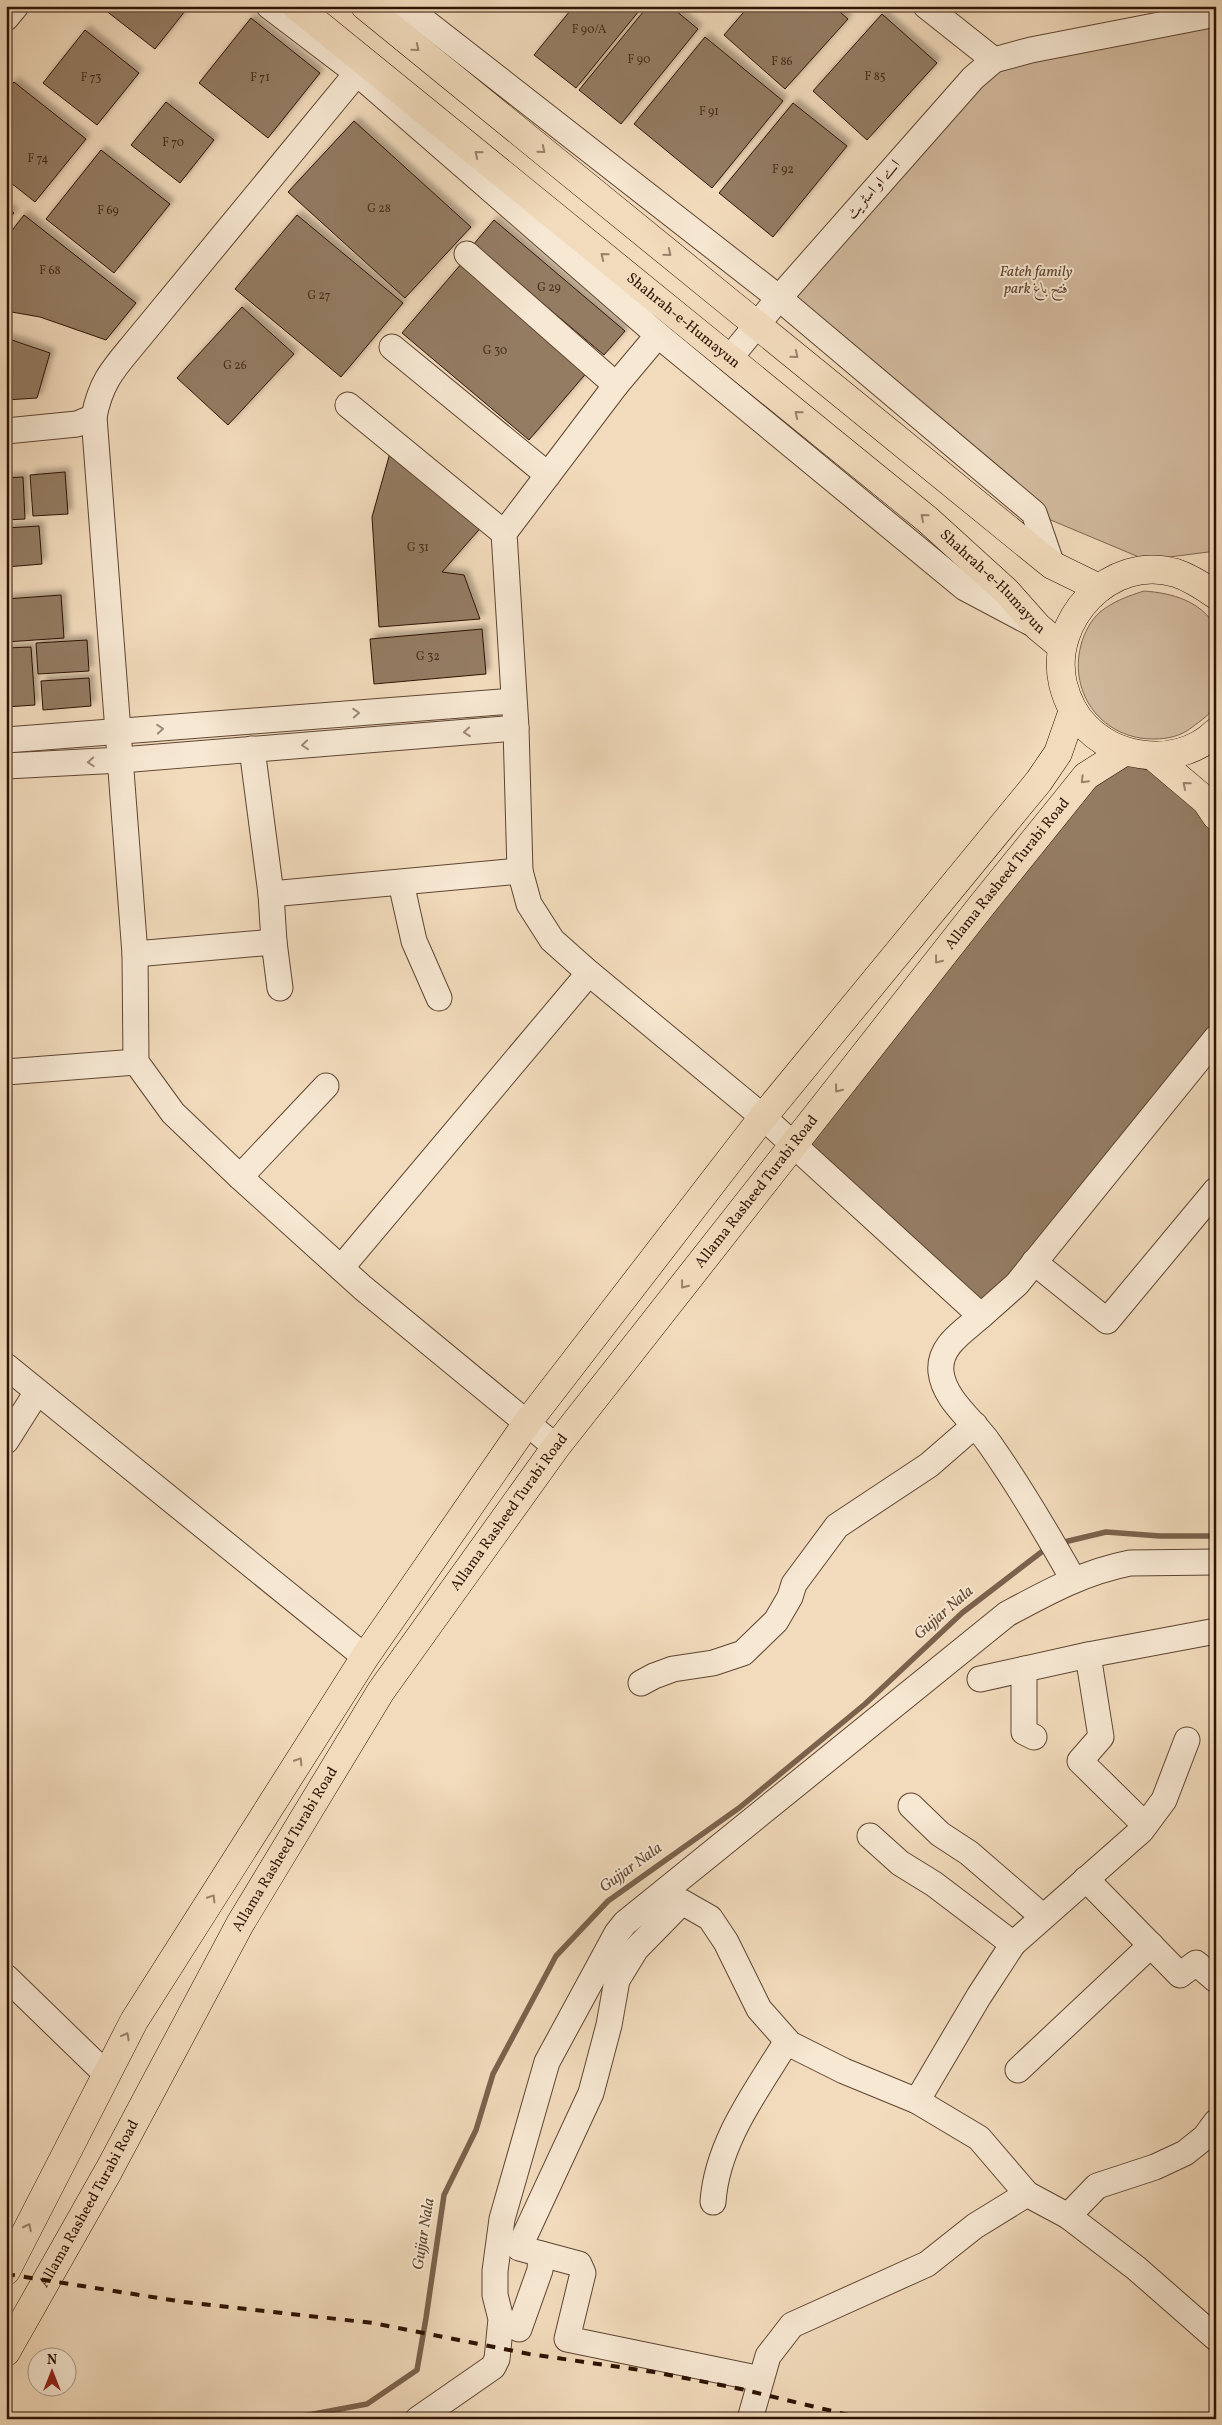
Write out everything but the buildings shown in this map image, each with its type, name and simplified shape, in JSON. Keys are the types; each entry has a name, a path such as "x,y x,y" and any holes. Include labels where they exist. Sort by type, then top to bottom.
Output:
{"main road":[{"name":"Shahrah-e-Humayun","path":"296,6 928,520 1006,591 1038,627 1061,646"},
{"path":"365,6 400,13 759,325 1052,565 1099,588"},
{"path":"1210,584 1174,573 1148,570 1122,576 1099,588 1082,604 1068,623 1061,646 1060,672 1066,698 1079,720 1098,739 1124,752 1154,757 1183,752 1210,738 1216,732"},
{"path":"6,2271 105,2074 134,2021 365,1657 527,1423 764,1117 1039,780 1058,753 1073,710"},
{"name":"Allama Rasheed Turabi Road","path":"6,2352 109,2170 240,1924 381,1691 556,1447 982,905 1086,776 1124,752"},
{"path":"1154,757 1206,801 1216,816"},
{"path":"412,1589 441,1608"},
{"path":"324,1722 352,1739"}],"street":[{"path":"6,18 16,6"},
{"path":"268,6 356,73 658,335 965,588 1038,627"},
{"path":"926,6 994,60 1165,16 1216,14"},
{"path":"400,13 778,298 1034,512 1052,565"},
{"name":"اے او اسٹریٹ","path":"729,359 759,325 778,298 973,78 994,60"},
{"path":"356,73 109,375 98,394 94,417 135,954 136,1062 173,1113 240,1177 341,1268 556,1447"},
{"path":"467,254 616,385"},
{"path":"658,335 616,385 504,533 516,728 520,871 529,904 552,940 589,973 764,1117 981,1316"},
{"path":"392,347 548,475"},
{"path":"348,404 504,533"},
{"path":"6,431 77,424 94,417"},
{"path":"6,740 513,701"},
{"path":"6,766 121,760 516,728"},
{"path":"252,749 271,894 274,942 280,988"},
{"path":"271,894 401,884 520,871"},
{"path":"401,884 414,941 439,998"},
{"path":"135,954 274,942"},
{"path":"341,1268 589,973"},
{"path":"1072,1579 1040,1520 988,1442 948,1394 940,1371 947,1345 1016,1284 1216,1038"},
{"path":"6,1072 136,1062"},
{"path":"240,1177 326,1086"},
{"path":"1034,1262 1107,1321 1216,1190"},
{"path":"6,1366 365,1657"},
{"path":"6,1441 37,1392"},
{"path":"641,1683 673,1669 713,1663 743,1653 776,1621 790,1597 794,1584 837,1526 929,1465 975,1425"},
{"path":"418,2419 493,2367 497,2359 501,2319 495,2295 495,2271 502,2219 547,2062 617,1932 625,1923 999,1619 1072,1579 1130,1563 1216,1562"},
{"path":"980,1679 1088,1655 1216,1631"},
{"path":"1088,1655 1101,1737 1080,1761 1145,1825"},
{"path":"1024,1669 1024,1732 1034,1737"},
{"path":"917,2101 979,1996 1013,1944 1145,1825 1164,1800 1187,1740"},
{"path":"910,1806 940,1834 968,1853 1042,1916"},
{"path":"870,1836 900,1863 934,1884 1013,1944"},
{"path":"1086,1879 1180,1975 1196,1963 1216,1980"},
{"path":"761,2379 567,2339 583,2273 579,2264 518,2248 591,2093 609,2025 617,1980 636,1949 682,1902 710,1918 726,1942 759,2009 788,2041 844,2071 917,2101 979,2138 1027,2194 1068,2216 1136,2268 1216,2338"},
{"path":"1018,2070 1150,1945"},
{"path":"6,1977 105,2074"},
{"path":"713,2202 714,2189 722,2162 739,2117 788,2041"},
{"path":"1068,2216 1097,2186 1155,2167 1185,2153 1205,2136 1216,2122"},
{"path":"750,2419 768,2356 792,2325 927,2264 975,2226 1027,2194"},
{"path":"519,2329 540,2270 541,2254"}],"green space":[{"name":"Fateh family park فتح باغ","path":"1216,16 1216,551 1146,560 1034,513 779,298 994,60"},
{"path":"1144,591 1175,596 1185,600 1203,611 1216,628 1217,684 1216,701 1213,709 1187,731 1178,735 1155,739 1136,737 1120,732 1105,723 1085,697 1080,681 1078,663 1086,631 1100,612 1127,597"}],"waterway":[{"name":"Gujjar Nala","path":"1060,1543 1106,1532 1160,1536 1216,1536"},
{"name":"Gujjar Nala","path":"287,2419 367,2404 417,2370 444,2195 476,2130 493,2074 556,1956 608,1901 739,1808 865,1704 962,1613 1048,1547"}],"railway":[{"path":"6,2274 184,2302 373,2323 529,2354 654,2372 741,2389 865,2419"}]}
